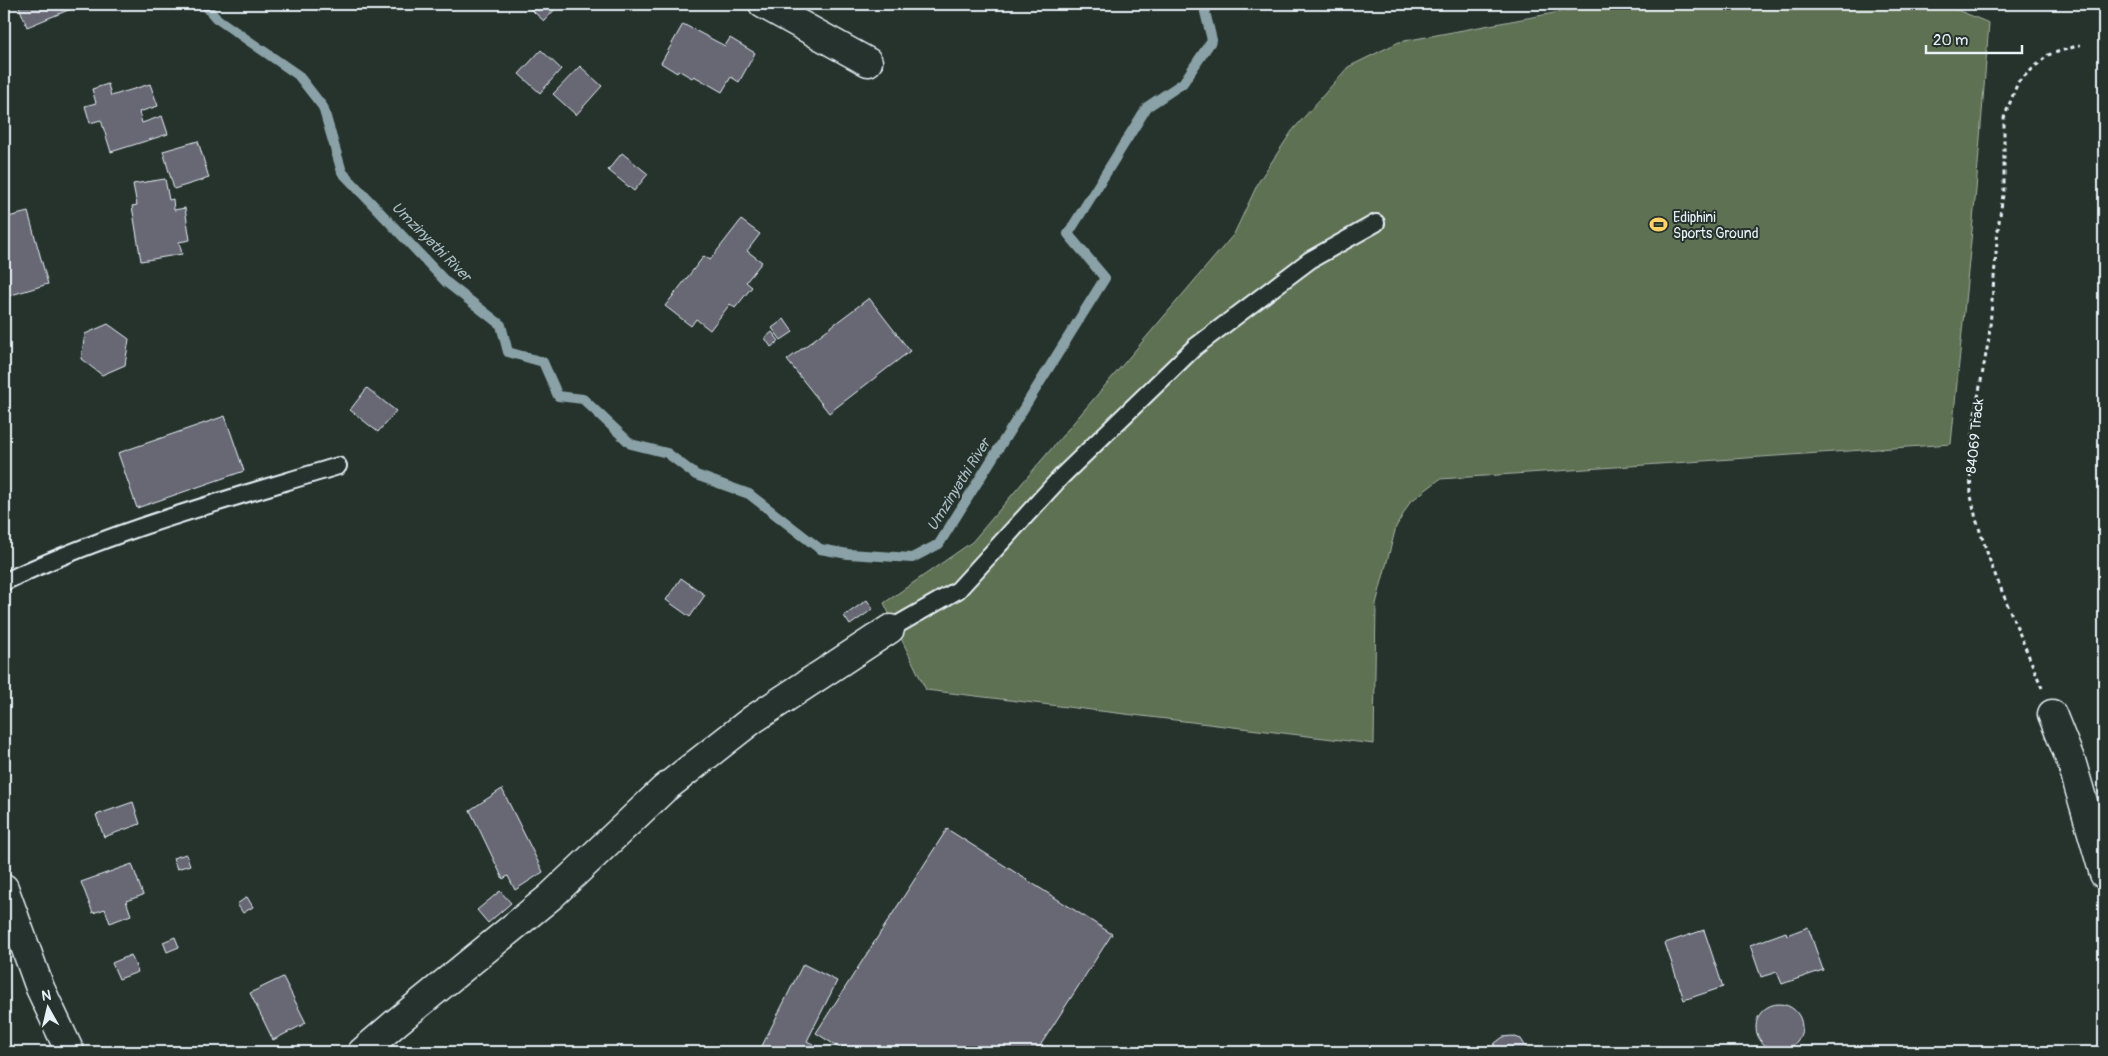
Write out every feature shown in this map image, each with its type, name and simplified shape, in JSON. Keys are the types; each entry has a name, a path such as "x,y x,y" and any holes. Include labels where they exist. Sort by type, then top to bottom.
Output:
{"street":[{"path":"762,4 868,62"},
{"path":"362,1052 405,1014 550,897 664,789 752,720 890,629"},
{"path":"2052,714 2072,764 2104,874"},
{"path":"4,888 40,988 70,1052"}],"lane":[{"path":"890,629 958,590 1062,476 1195,347 1310,260 1376,223"},
{"path":"4,582 105,540 225,500 338,466"}],"path":[{"name":"84069 Track","path":"2052,714 1982,538 1971,496 1970,463 1975,413 1989,338 1998,229 2004,188 2004,118 2018,82 2048,55 2080,45"}],"green space":[{"path":"1602,4 1943,4 1989,23 1976,190 1951,444 1440,479 1410,502 1396,527 1376,604 1374,744 926,690 884,603 972,542 1234,234 1259,181 1292,131 1348,67 1399,42"}],"building":[{"path":"18,4 77,4 78,6 27,27"},
{"path":"525,4 560,4 544,21"},
{"path":"683,24 725,46 730,38 755,53 739,82 731,77 722,92 694,76 692,78 678,70 677,73 661,63"},
{"path":"541,50 561,69 540,93 519,74"},
{"path":"580,66 602,86 576,115 553,94"},
{"path":"108,84 111,96 150,84 158,106 139,112 142,123 162,116 168,134 111,152 101,120 90,123 85,106 96,103 92,89"},
{"path":"198,141 209,178 174,189 163,151"},
{"path":"622,153 648,174 634,191 608,170"},
{"path":"165,179 169,200 173,199 174,210 185,208 190,240 179,242 182,254 141,261 132,206 137,205 133,184"},
{"path":"28,212 48,284 8,296 4,282 4,218"},
{"path":"741,220 760,234 747,251 762,262 746,282 752,287 735,308 730,304 710,330 696,319 691,326 665,306 704,256 710,260"},
{"path":"869,298 910,351 829,413 787,360"},
{"path":"784,319 793,332 781,340 772,328"},
{"path":"108,324 129,339 125,365 102,375 81,359 85,334"},
{"path":"772,332 779,341 771,347 765,338"},
{"path":"367,388 396,411 378,432 350,410"},
{"path":"225,416 244,471 137,508 118,453"},
{"path":"681,578 705,595 690,617 666,600"},
{"path":"867,600 873,609 850,625 844,616"},
{"path":"502,789 543,872 515,890 508,876 503,879 470,810"},
{"path":"133,802 140,824 104,837 96,815"},
{"path":"947,829 1112,934 1036,1052 846,1052 816,1033"},
{"path":"186,854 190,865 177,869 173,858"},
{"path":"132,864 143,895 126,901 131,915 110,923 105,909 93,913 81,882"},
{"path":"500,891 511,903 488,923 477,910"},
{"path":"247,897 253,907 243,913 237,904"},
{"path":"1808,927 1823,970 1782,984 1777,972 1761,977 1750,945 1786,932 1787,935"},
{"path":"1704,930 1723,987 1684,1000 1665,943"},
{"path":"175,937 179,947 167,952 163,942"},
{"path":"131,955 138,972 119,979 112,963"},
{"path":"803,964 837,981 807,1041 826,1051 759,1052"},
{"path":"283,977 306,1023 273,1040 250,993"},
{"path":"1775,1004 1783,1004 1792,1008 1798,1014 1802,1027 1798,1040 1792,1046 1783,1050 1775,1050 1766,1046 1760,1040 1756,1031 1756,1023 1760,1014 1766,1008"},
{"path":"1512,1036 1521,1039 1527,1052 1491,1052 1495,1043 1503,1037"},
{"path":"193,1047 195,1052 179,1052"}],"waterway":[{"name":"Umzinyathi River","path":"204,4 216,18 298,75 323,107 342,172 446,282 501,325 508,352 543,362 558,396 583,399 631,444 667,453 696,475 749,494 820,549 848,554 912,558 939,544 1105,278 1068,234 1147,107 1183,83 1212,40 1205,12 1209,4"}],"place":[{"name":"Ediphini Sports Ground","path":"1659,225"}]}
